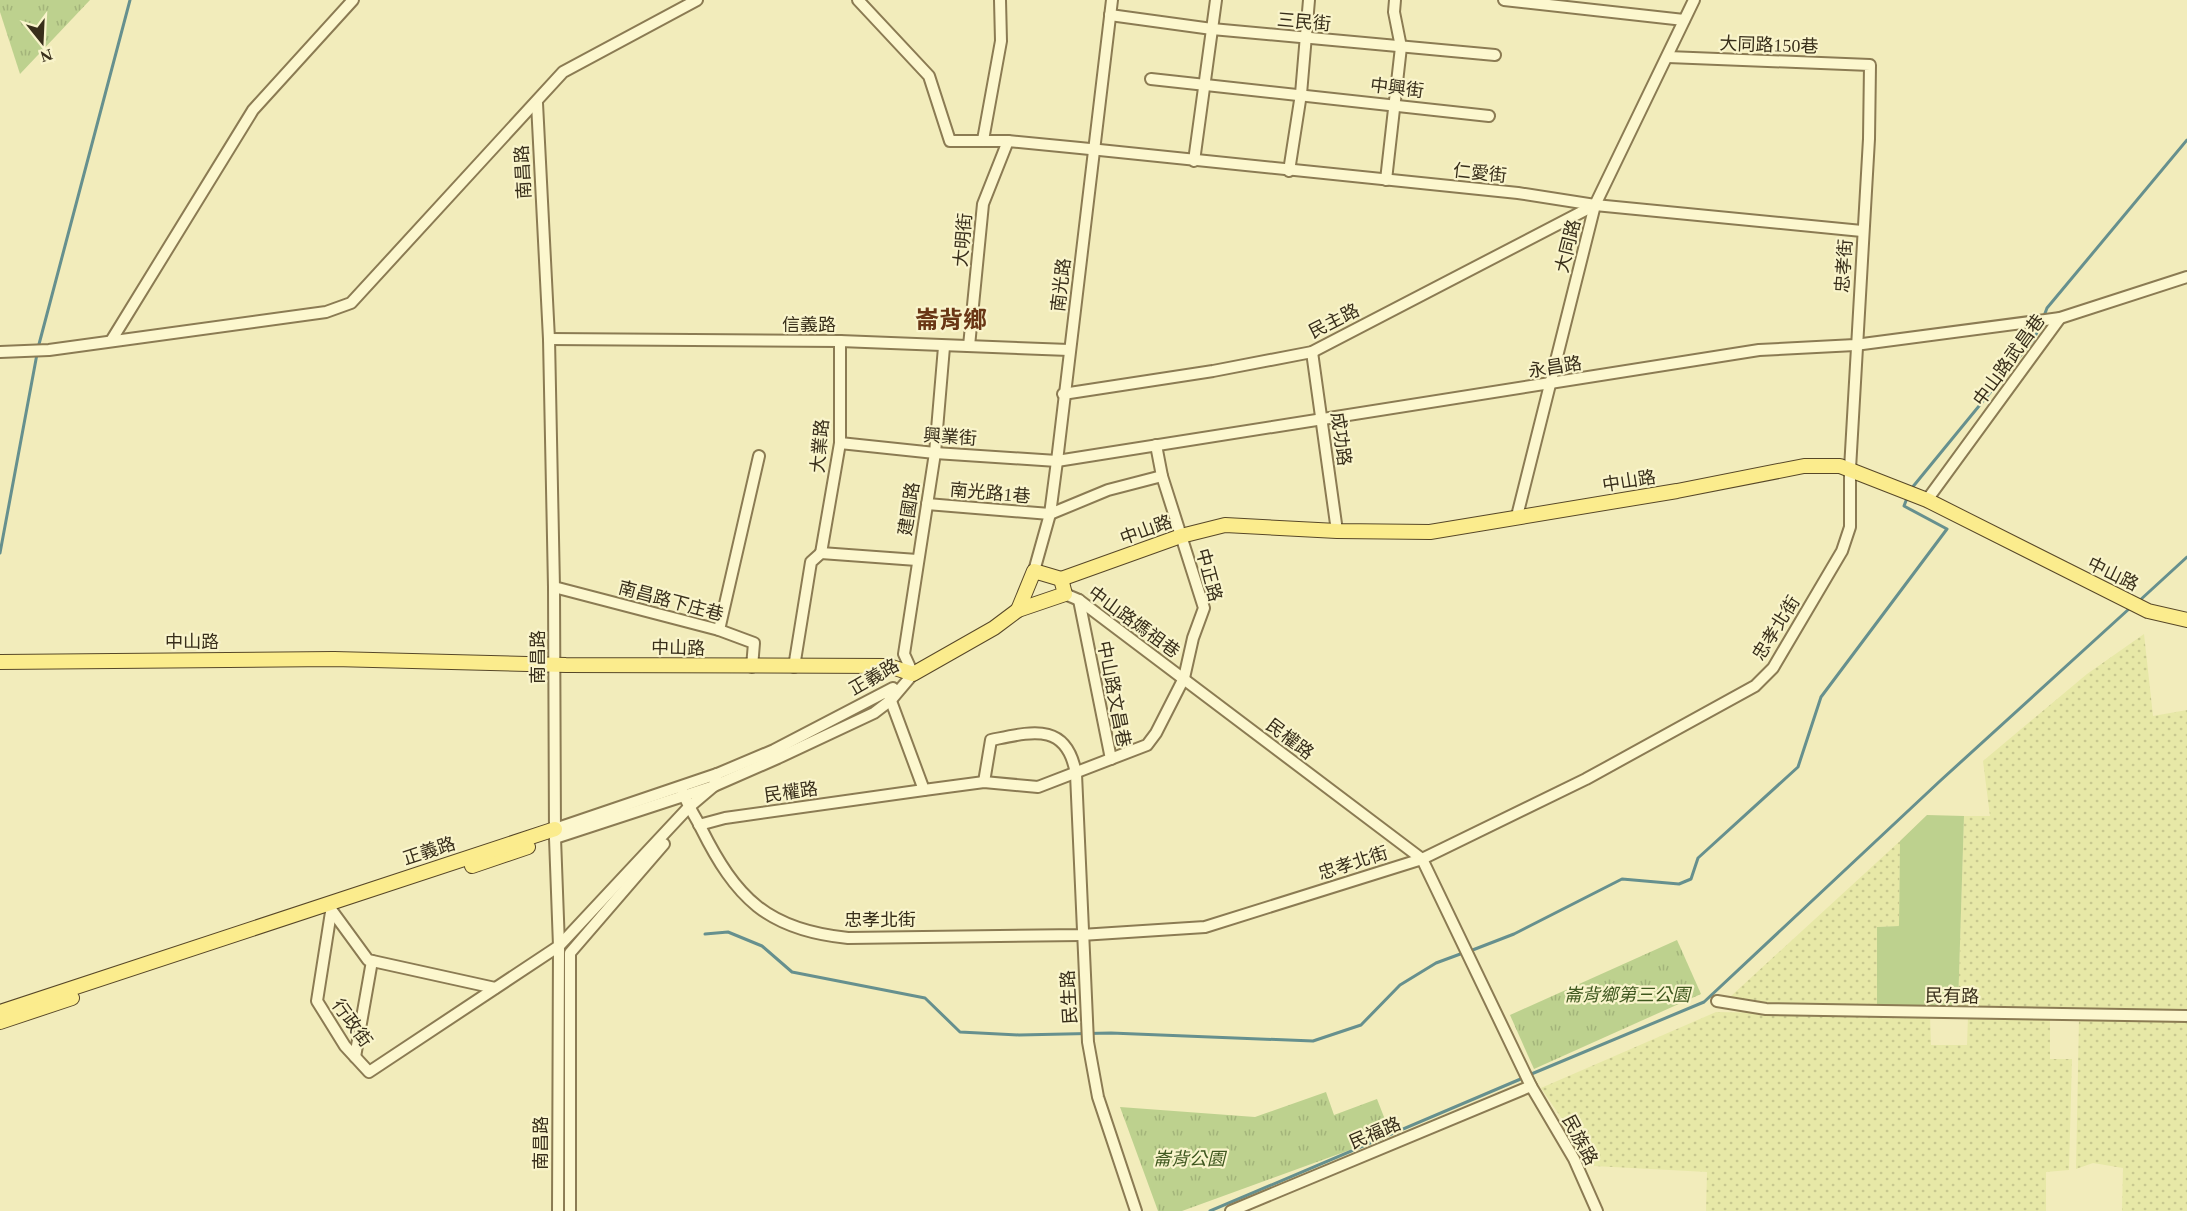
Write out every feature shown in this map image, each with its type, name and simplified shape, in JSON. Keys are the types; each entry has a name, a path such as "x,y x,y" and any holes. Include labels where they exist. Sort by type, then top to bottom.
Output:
{"main road":[{"name":"中山路","path":"1061,579 1181,536 1225,525 1337,531 1430,531 1677,491 1804,466 1840,466 1928,500 2148,610 2187,620"},
{"path":"913,674 994,628 1018,610 1065,594 1061,579 1034,571 1018,610"},
{"name":"中山路","path":"0,662 334,659 555,665 889,666 913,674"},
{"name":"正義路","path":"0,1012 555,833"},
{"name":"正義路","path":"0,1022 329,907"}],"street":[{"path":"111,341 254,110 353,0"},
{"path":"0,352 49,350 326,312 351,303 537,103 563,72 697,0"},
{"name":"仁愛街","path":"858,0 929,76 950,141 1008,141 1567,199 1595,205 1862,231"},
{"path":"983,140 1000,41 1000,0"},
{"name":"南光路","path":"1034,571 1050,514 1112,0"},
{"path":"1194,161 1216,0"},
{"path":"1289,171 1300,94 1309,0"},
{"path":"1386,180 1401,47 1394,12 1395,0"},
{"path":"1504,0 1684,20"},
{"name":"大同路","path":"1517,516 1552,385 1595,205 1694,0"},
{"name":"三民街","path":"1110,15 1306,39 1495,55"},
{"name":"大同路150巷","path":"1668,57 1870,65"},
{"name":"忠孝街","path":"1850,469 1855,345 1869,140 1870,65"},
{"path":"1151,80 1300,94"},
{"name":"中興街","path":"1300,94 1489,116"},
{"name":"南昌路","path":"537,103 549,339 554,587 555,833 559,946 558,1211"},
{"name":"大明街","path":"969,346 983,204 1008,141"},
{"path":"1567,199 1574,214"},
{"name":"民主路","path":"1064,394 1213,371 1312,351 1595,205"},
{"name":"中山路武昌巷","path":"1928,500 2060,318 2187,277"},
{"name":"永昌路","path":"1057,461 1322,417 1552,385 1759,350 1855,345 2060,318"},
{"name":"信義路","path":"549,339 840,341 944,347 1070,350"},
{"name":"大業路","path":"794,667 811,561 821,553 840,443 840,341"},
{"name":"建國路","path":"913,674 904,654 935,453 944,347"},
{"name":"成功路","path":"1312,351 1337,531"},
{"name":"興業街","path":"840,443 935,453 1057,461"},
{"name":"中正路","path":"1156,445 1162,476 1204,608 1193,638 1184,678"},
{"path":"719,630 759,456"},
{"name":"忠孝北街","path":"682,791 688,808 712,851 740,893 771,918 815,935 848,938 1081,935 1205,927 1422,859 1586,779 1755,686 1773,668 1842,551 1850,527 1850,469"},
{"path":"1050,514 1108,490 1162,476"},
{"name":"南光路1巷","path":"927,504 1050,514"},
{"path":"821,553 917,560"},
{"name":"南昌路下庄巷","path":"554,587 719,630 754,643 752,667"},
{"name":"中山路媽祖巷","path":"1065,594 1078,600 1184,678"},
{"name":"中山路文昌巷","path":"1078,600 1111,759"},
{"name":"正義路","path":"682,791 714,786 874,713 913,674"},
{"name":"民權路","path":"699,825 725,818 984,782 1038,788 1147,745 1156,733 1184,678 1422,859 1531,1086"},
{"path":"889,696 924,790"},
{"name":"正義路","path":"555,833 682,791 889,696"},
{"path":"984,782 991,740 1030,732 1048,732 1072,754 1076,774"},
{"path":"559,946 688,808 714,786 717,774"},
{"name":"民生路","path":"1076,774 1081,935 1088,1042 1098,1097 1136,1211"},
{"name":"南昌路","path":"570,1211 570,953 682,822 688,808"},
{"path":"329,907 368,960 495,988"},
{"name":"行政街","path":"329,907 317,1001 345,1046 369,1072 559,946"},
{"path":"356,1057 372,961"},
{"name":"民有路","path":"1718,1001 1766,1009 2187,1016"},
{"name":"民福路","path":"1231,1211 1531,1086"},
{"name":"民族路","path":"1531,1086 1574,1159 1597,1211"}],"green space":[{"path":"0,0 90,0 20,74 0,12"},
{"path":"2144,634 2153,716 2187,710 2187,1010 1958,1007 1964,816 1990,816 1983,761 2087,674"},
{"path":"1927,815 1964,816 1958,1007 1877,1005 1877,927 1899,926 1900,841"},
{"path":"1900,841 1899,926 1877,927 1877,1005 1738,1002 1730,997"},
{"name":"崙背鄉第三公園","path":"1677,940 1701,994 1534,1069 1510,1015"},
{"path":"1716,1012 1930,1015 1931,1045 1967,1045 1968,1016 2050,1017 2050,1059 2072,1059 2069,1170 2046,1172 2046,1211 1706,1211 1707,1172 1594,1166 1541,1088"},
{"path":"2187,1017 2187,1211 2122,1211 2123,1168 2093,1163 2076,1169 2079,1018"},
{"name":"崙背公園","path":"1326,1092 1334,1115 1377,1099 1391,1135 1182,1211 1158,1211 1120,1107 1255,1117"}],"waterway":[{"path":"38,348 130,0"},
{"path":"2044,316 2047,308 2187,140"},
{"path":"1911,489 2034,339 2041,323"},
{"path":"0,553 37,354"},
{"path":"1470,951 1514,934 1622,879 1679,884 1691,879 1698,858 1798,767 1821,697 1947,529 1904,506 1907,498"},
{"path":"2138,602 2187,557"},
{"path":"1529,1075 1704,1002 1940,781 2130,608"},
{"path":"705,934 728,932 762,946 792,972 925,998 960,1032 1019,1035 1111,1033 1313,1041 1361,1025 1400,985 1436,963 1463,953"},
{"path":"1210,1211 1523,1078"}],"district":[{"name":"崙背鄉","path":"951,320"}]}
